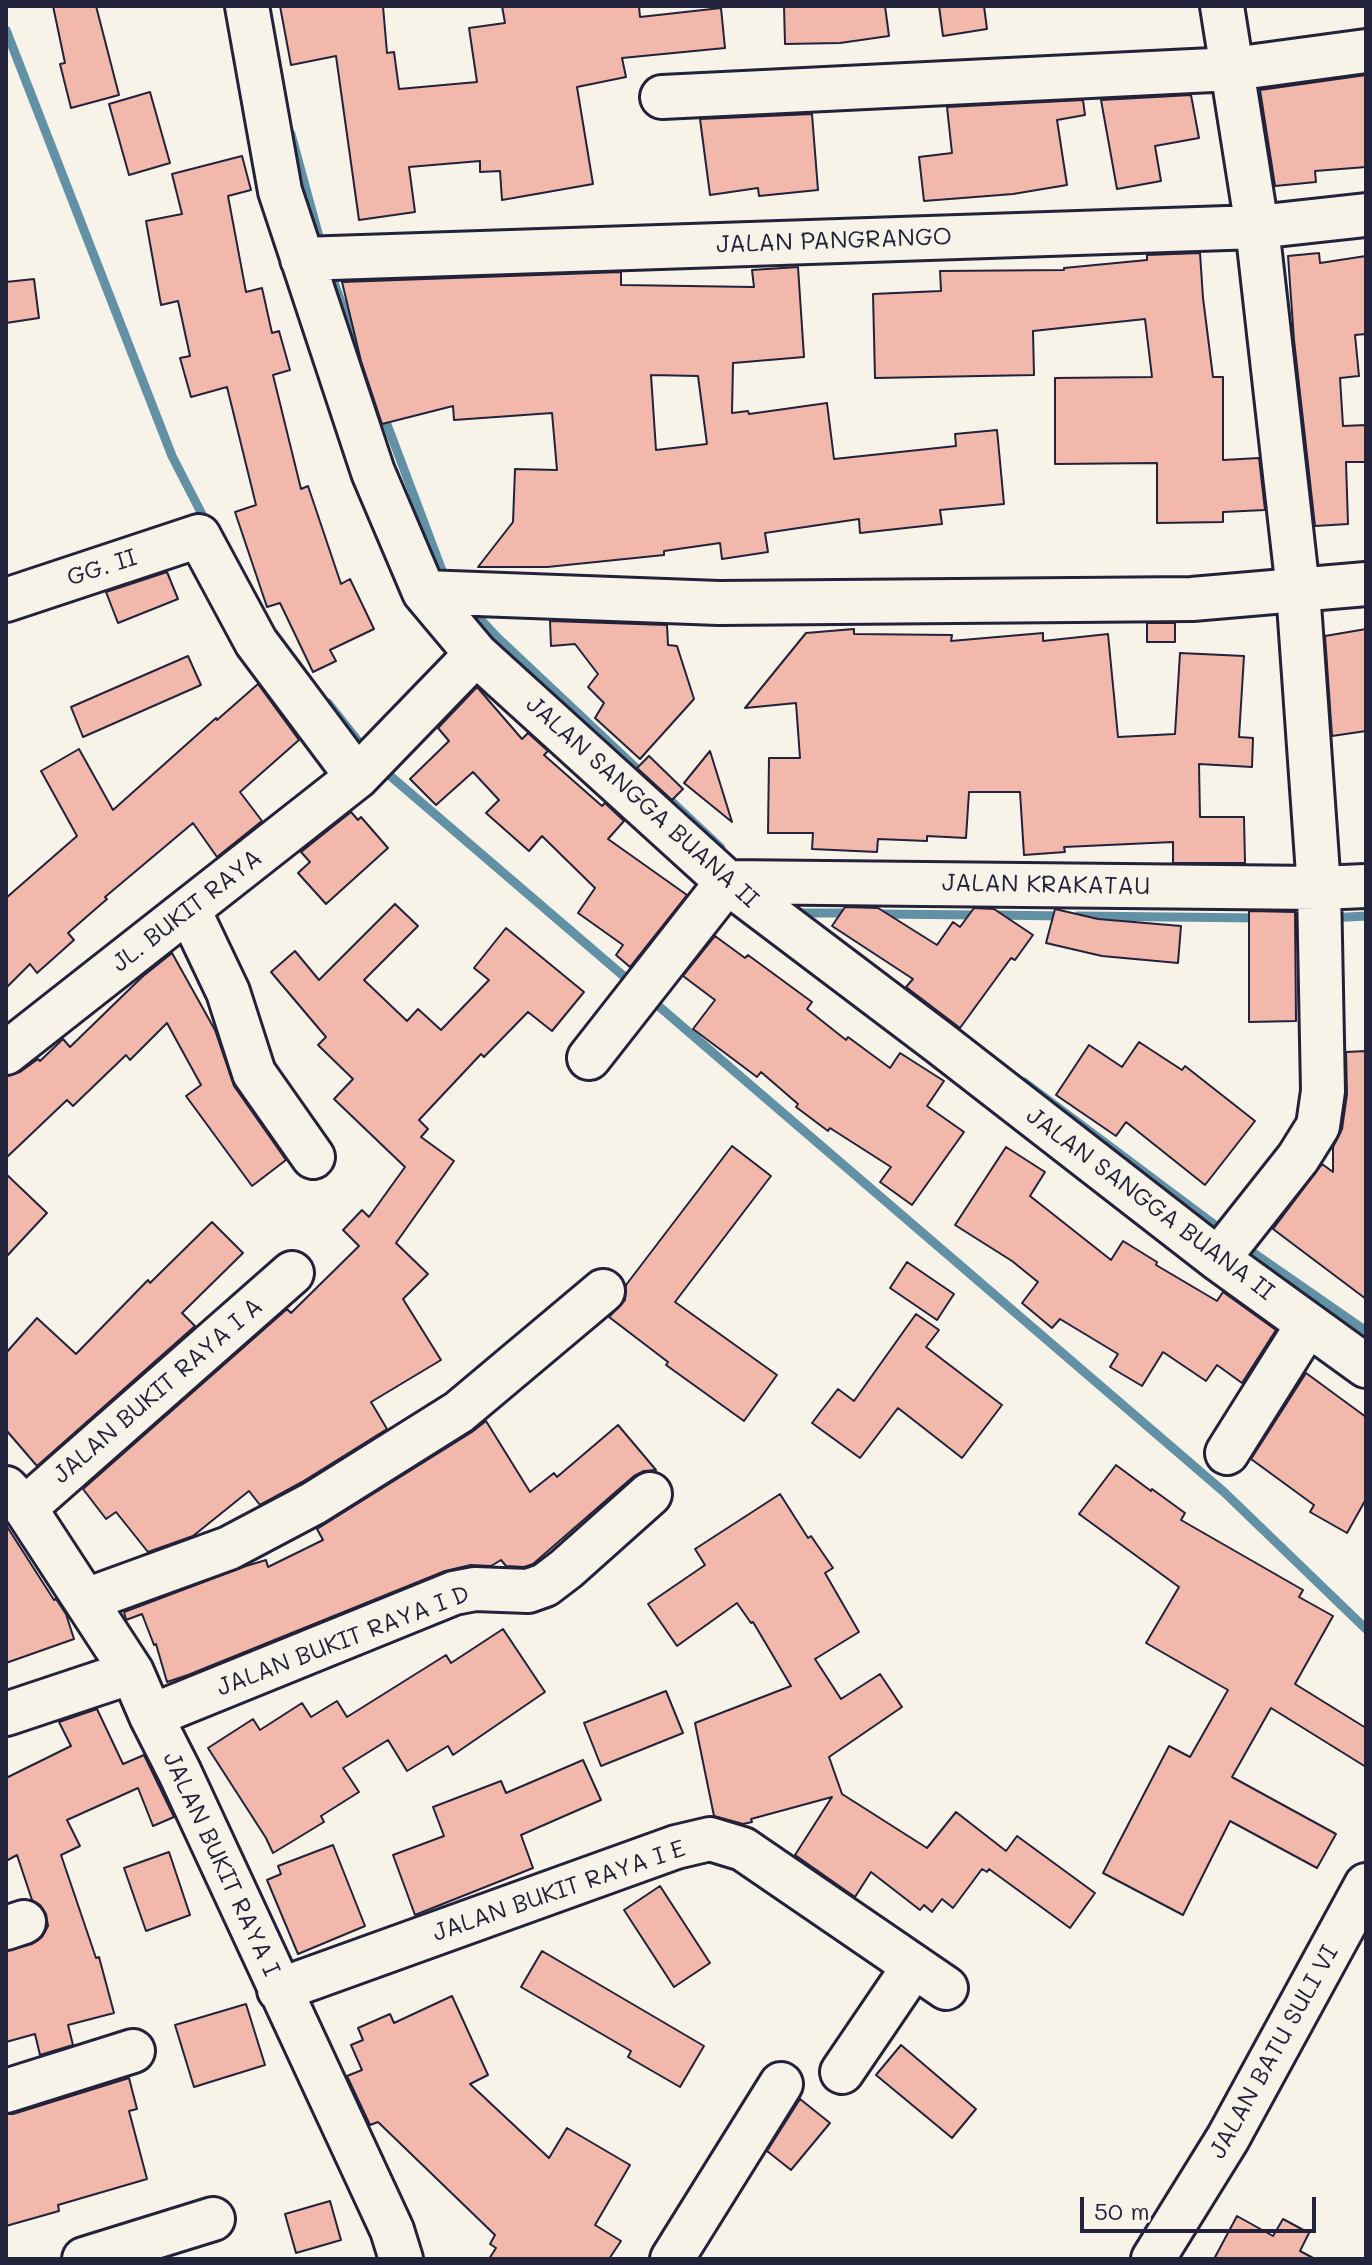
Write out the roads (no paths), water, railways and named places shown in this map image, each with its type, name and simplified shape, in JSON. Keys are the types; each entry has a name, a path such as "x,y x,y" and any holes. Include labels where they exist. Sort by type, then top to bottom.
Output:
{"street":[{"name":"JALAN SANGGA BUANA II","path":"247,6 280,191 373,472 424,592 476,654 727,882 1218,1259 1366,1366"},
{"path":"1218,1259 1298,1158 1318,1126 1323,1091 1319,888 1298,590 1257,227 1222,6"},
{"path":"662,97 1233,69 1366,51"},
{"name":"JALAN PANGRANGO","path":"302,259 1257,227 1366,215"},
{"name":"GG. II","path":"6,600 199,536 256,642 362,772"},
{"path":"424,592 719,603 1192,599 1366,584"},
{"name":"JL. BUKIT RAYA","path":"6,1053 362,772 476,654"},
{"path":"589,1058 727,882"},
{"name":"JALAN KRAKATAU","path":"727,882 1366,886"},
{"path":"189,910 228,992 254,1073 313,1157"},
{"name":"JALAN BUKIT RAYA I A","path":"15,1498 292,1273"},
{"path":"86,1600 229,1548 314,1503 459,1412 603,1291"},
{"path":"1227,1453 1308,1324"},
{"name":"JALAN BUKIT RAYA I D","path":"151,1716 454,1593 475,1589 528,1591 545,1585 650,1494"},
{"name":"JALAN BUKIT RAYA I","path":"15,1498 132,1672 392,2230 399,2257"},
{"path":"6,1714 132,1672"},
{"name":"JALAN BUKIT RAYA I E","path":"279,1990 676,1847 710,1839 743,1849 930,1977 842,2072"},
{"name":"JALAN BATU SULI VI","path":"1153,2259 1228,2138 1366,1885"},
{"path":"6,2091 133,2051"},
{"path":"672,2259 781,2084"},
{"path":"84,2259 195,2236"}],"waterway":[{"path":"6,30 172,456 208,526"},
{"path":"291,134 322,248"},
{"path":"329,269 361,356"},
{"path":"382,411 446,581"},
{"path":"469,607 721,848"},
{"path":"328,703 366,751"},
{"path":"381,768 634,985"},
{"path":"798,913 851,913"},
{"path":"878,914 979,915"},
{"path":"994,915 1063,916"},
{"path":"1078,916 1259,918"},
{"path":"1329,918 1366,916"},
{"path":"648,997 1224,1492 1366,1629"},
{"path":"1024,1082 1227,1234"},
{"path":"1242,1245 1366,1331"}]}
